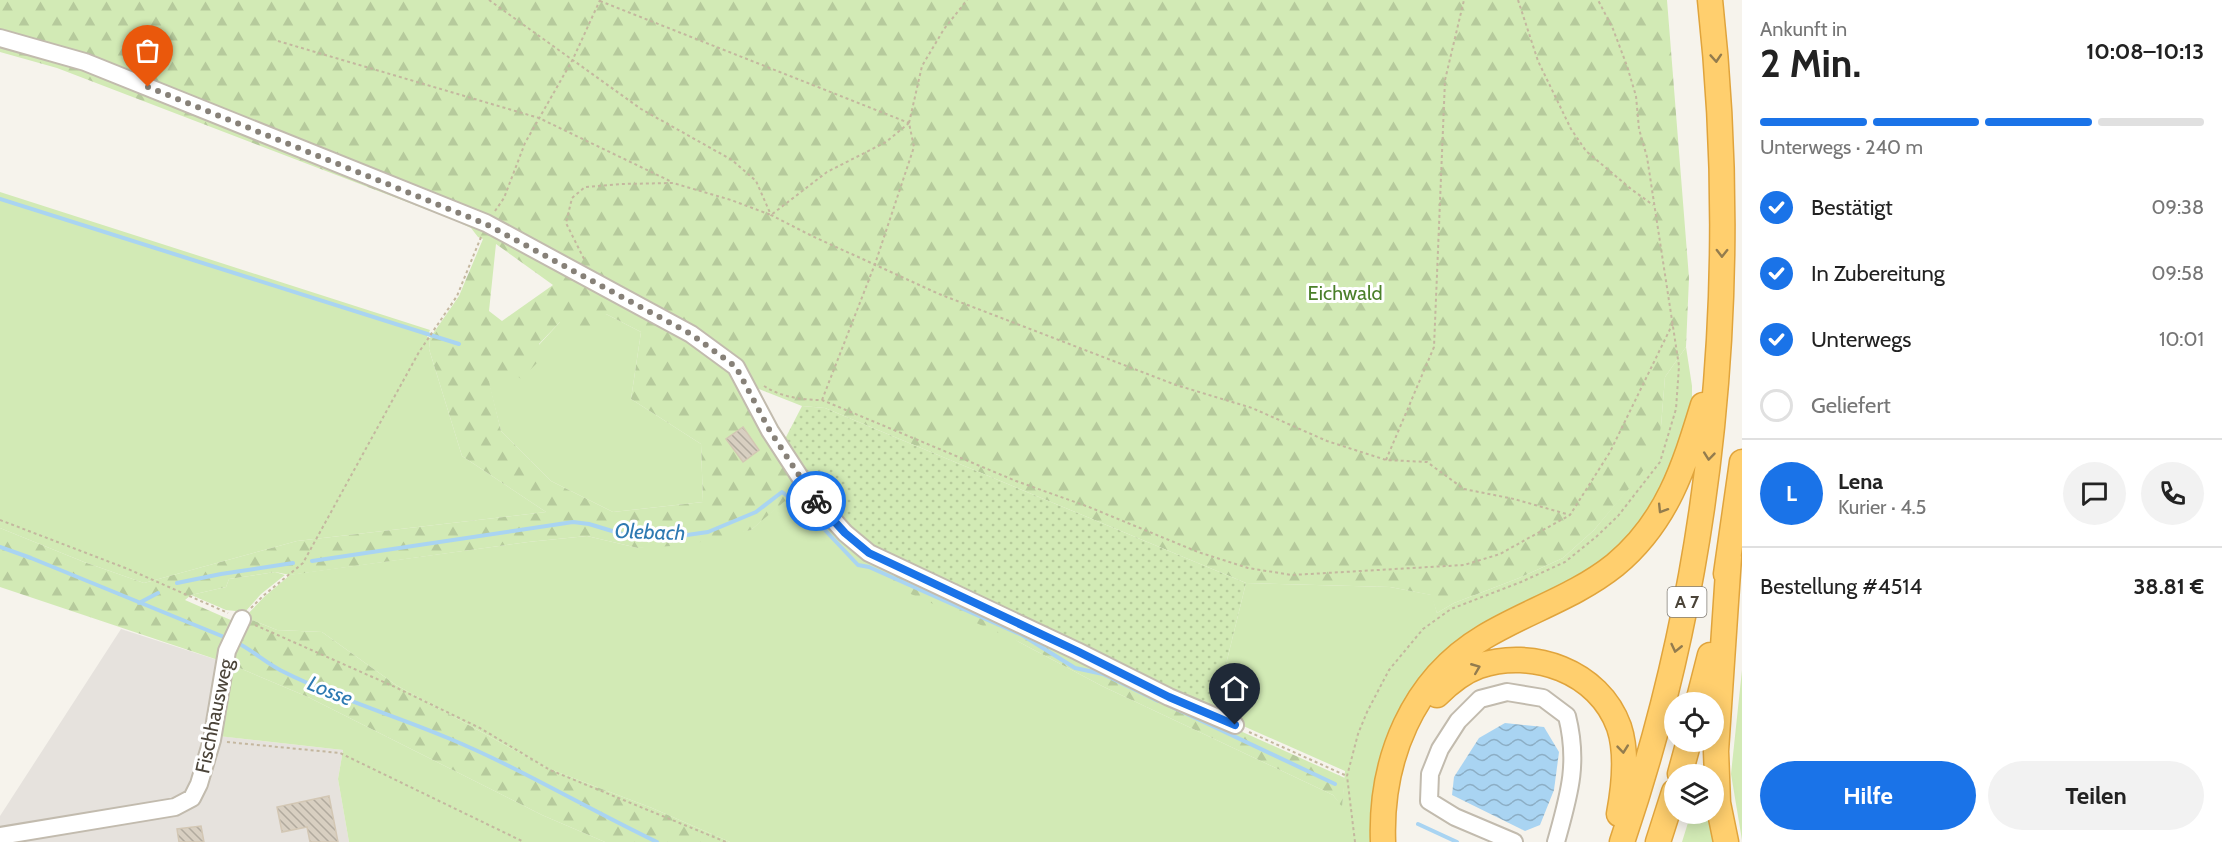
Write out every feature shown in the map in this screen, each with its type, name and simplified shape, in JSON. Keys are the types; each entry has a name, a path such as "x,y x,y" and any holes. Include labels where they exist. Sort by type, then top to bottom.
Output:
{"highway":[{"name":"A 7","path":"1622,842 1647,762 1687,603 1706,486 1719,356 1722,252 1722,172 1710,0"},
{"path":"1383,842 1383,805 1390,764 1396,744 1413,707 1442,669 1463,651 1485,637 1570,595 1592,581 1615,565 1649,530 1665,506 1679,478 1719,356"},
{"name":"A 7","path":"1700,692 1718,619 1742,462"},
{"path":"1726,842 1719,803 1716,751 1729,557"},
{"path":"1392,842 1392,806 1399,766 1424,712 1442,690 1462,674 1477,667 1510,660 1529,660 1561,667 1590,686 1612,713 1619,727 1624,760 1622,798 1613,842"},
{"path":"1658,842 1664,823"}],"street":[{"path":"0,38 85,62 486,224 691,334 736,367 770,431 813,497 845,533 869,553 1169,697 1235,725"},
{"name":"Fischhausweg","path":"0,836 175,807 192,798 200,784 212,740 227,651 242,619"},
{"path":"1514,842 1455,817 1430,801 1430,774 1440,749 1458,721 1480,699 1507,692 1543,698 1567,716 1573,740 1572,780 1557,842"}],"path":[{"path":"489,0 641,109 732,160 756,181 771,215"},
{"path":"504,198 525,143 573,59 600,0 909,123"},
{"path":"822,400 875,264 914,147 909,123 922,66 944,29 967,0"},
{"path":"1386,460 1434,347 1445,80 1464,0"},
{"path":"1518,0 1538,61 1571,129 1586,151 1654,206"},
{"path":"1355,842 1347,776 1358,734 1389,670 1423,629 1451,609 1565,562 1596,537 1618,516 1660,462 1676,409 1679,366 1636,96 1613,29 1598,0"},
{"path":"278,41 539,118 674,183 771,215 939,294 1165,381 1252,408 1327,441 1386,460 1427,462 1464,489 1514,499 1570,515"},
{"path":"771,215 827,172 886,142 909,123"},
{"path":"591,281 591,269 566,223 572,198 585,187 674,183"},
{"path":"242,619 262,596 303,563 432,331 457,296 486,224"},
{"path":"762,385 771,391 801,400 822,400 1016,481 1089,507 1198,552 1248,568 1292,575 1464,565 1500,554 1570,515 1610,452 1673,323"},
{"path":"0,520 128,569 242,619 459,718 550,770 726,842"},
{"path":"1235,725 1347,776"},
{"path":"212,740 340,753 524,842"}],"shaded area":[{"path":"121,629 230,664 219,736 343,750 338,779 349,842 0,842 0,816"}],"green space":[{"name":"Eichwald","path":"0,0 1667,0 1689,278 1686,347 1665,377 1661,426 1656,451 1638,478 1594,530 1563,558 1454,603 1437,613 1431,595 1390,587 1246,583 825,408 802,406 741,382 834,525 814,523 785,501 751,530 688,545 638,548 587,536 528,542 290,575 275,572 229,579 226,587 191,595 185,600 233,621 245,617 277,630 322,632 396,685 547,768 652,808 730,842 605,842 542,815 308,697 230,664 0,587 0,528 144,583 297,541 546,512 462,456 429,349 430,338 459,296 483,239 478,237 471,228 57,68 0,52","holes":["496,244 553,285 502,321 489,311","606,314 641,332 631,399 701,444 703,502 613,512 551,481 501,431 487,373 513,373 521,379 541,359 539,344 560,322 582,339 599,329"]},
{"path":"0,192 430,330 427,337 430,338 429,349 462,456 546,512 297,541 144,583 0,528"},
{"path":"606,314 641,332 631,399 701,444 703,502 613,512 551,481 501,431 486,372 513,373 560,322"},
{"path":"1686,347 1692,386 1692,411 1651,513 1610,558 1431,675 1377,842 730,842 652,808 547,768 396,685 322,632 277,630 245,617 290,575 587,536 638,548 751,530 785,500 814,523 834,525 1019,642 1102,686 1333,795 1342,806 1345,771 1214,713 1246,583 1390,587 1432,595 1437,613 1454,603 1563,558 1594,530 1637,478 1661,426 1665,377"},
{"path":"802,406 825,408 1246,583 1214,713 871,551 796,466 785,439"},
{"path":"887,566 1169,699 1345,778 1342,807 1333,795 1102,686 1019,642 886,583"},
{"path":"275,572 285,575 261,594 245,612 226,610 191,595 226,587 229,579"},
{"path":"230,664 308,697 542,815 605,842 349,842 338,779 343,750 218,736"},
{"path":"1742,670 1742,840 1731,774"},
{"path":"1688,824 1709,824 1713,842 1682,842"}],"water":[{"path":"1505,723 1544,727 1559,752 1554,790 1540,825 1525,831 1452,795 1454,777 1479,738"}],"building":[{"path":"743,427 759,450 743,462 726,439"},
{"path":"329,796 338,842 310,842 307,827 282,832 277,807"},
{"path":"201,826 204,842 179,842 177,829"}],"waterway":[{"path":"0,199 459,344"},
{"name":"Olebach","path":"312,561 573,522 589,524 622,534 673,537 708,532 756,512 782,492 805,509 858,565 869,567 1022,635 1075,668 1103,674 1158,701"},
{"name":"Losse","path":"0,547 229,639"},
{"name":"Olebach","path":"177,583 293,563"},
{"name":"Olebach","path":"139,603 158,593"},
{"name":"Losse","path":"236,642 286,673 475,750 657,842"},
{"name":"Olebach","path":"1168,705 1335,784"},
{"name":"Olebach","path":"1418,824 1457,842"}],"way so far":[{"path":"148,87 486,224 691,334 736,367 770,431 816,501"}],"route":[{"path":"816,501 845,533 869,553 1169,697 1235,725"}]}
